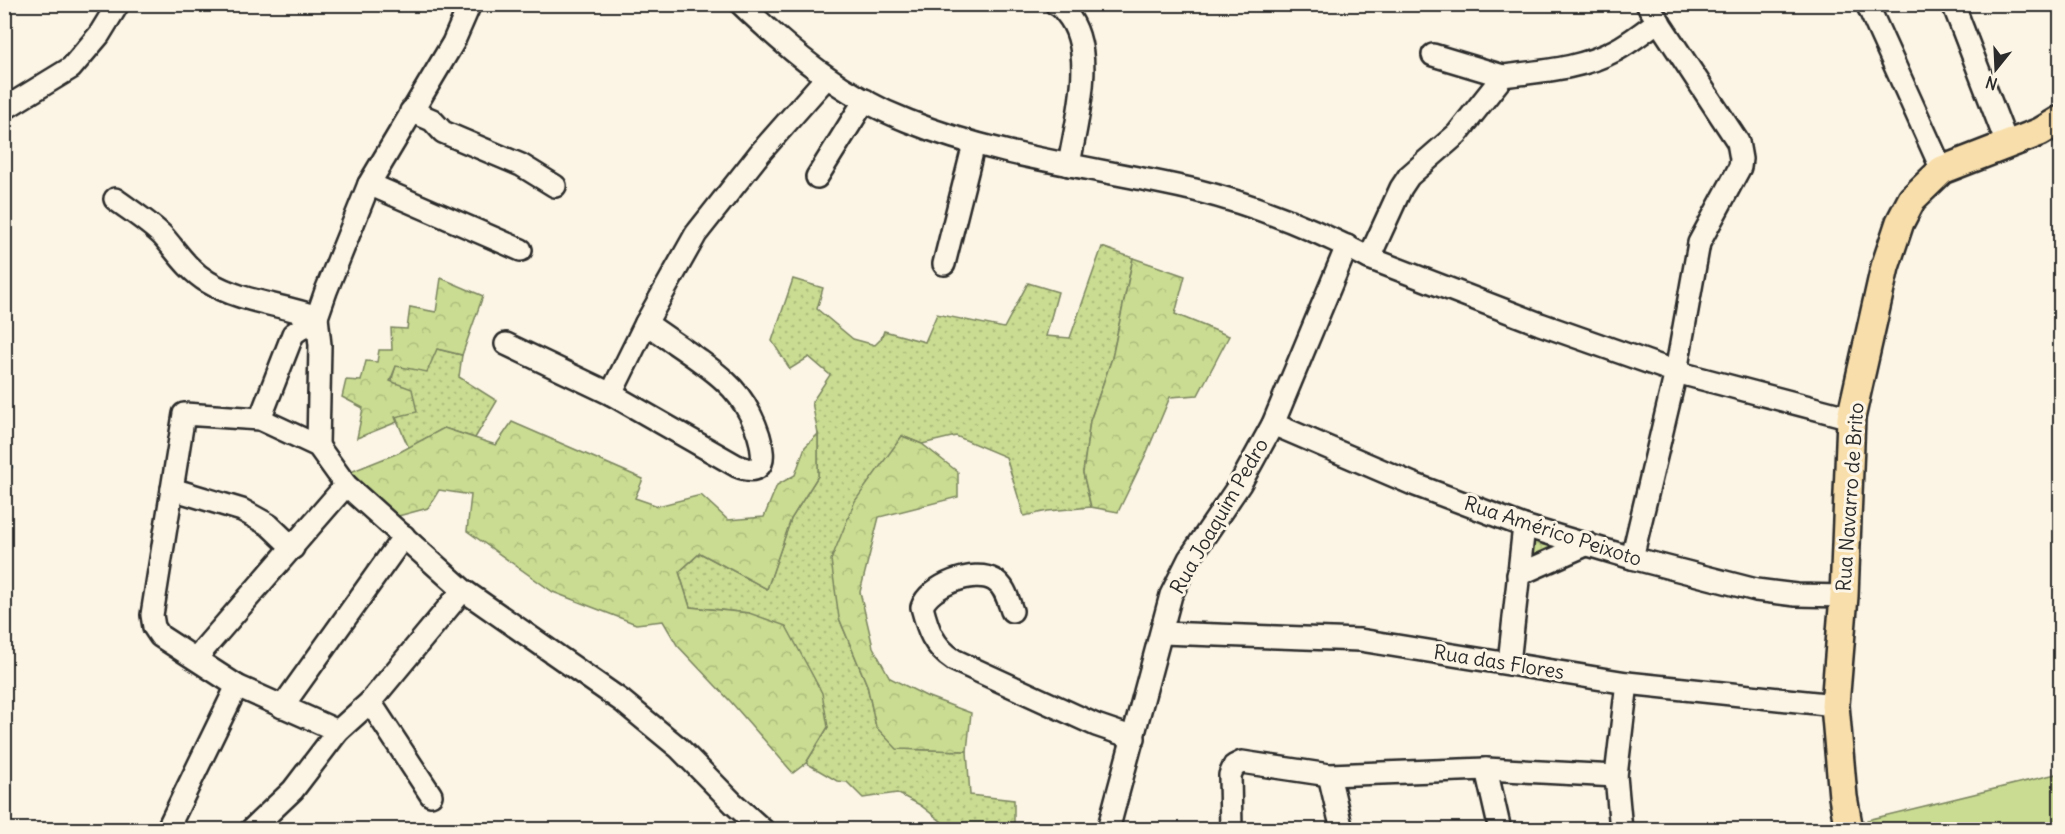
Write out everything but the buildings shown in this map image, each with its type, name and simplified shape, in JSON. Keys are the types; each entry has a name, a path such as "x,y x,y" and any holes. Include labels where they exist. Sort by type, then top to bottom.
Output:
{"main road":[{"name":"Rua Navarro de Brito","path":"1849,830 1843,797 1835,705 1844,596 1851,418 1892,242 1912,199 1942,170 2040,132 2061,120"}],"street":[{"path":"4,109 71,68 99,35 118,4"},
{"path":"318,446 320,345 317,317 369,184 453,43 470,4"},
{"path":"741,4 778,40 826,78 907,121 974,144 1195,190 1252,206 1347,246 1369,258 1540,324 1676,372 1851,418"},
{"path":"1867,4 1942,170"},
{"path":"1953,4 2007,144"},
{"path":"1060,5 1073,21 1082,49 1083,79 1069,165"},
{"path":"1433,55 1503,76 1568,68 1597,59 1617,49 1653,13 1738,142 1740,167 1699,243 1676,372 1632,558"},
{"path":"1369,258 1401,188 1409,177 1457,134 1503,76"},
{"path":"611,394 646,323 696,234 760,153 826,78"},
{"path":"817,177 865,100"},
{"path":"411,111 432,120 443,132 521,165 555,186"},
{"path":"944,264 974,144"},
{"path":"369,184 521,250"},
{"path":"115,199 161,234 190,269 208,282 255,302 298,310 317,317"},
{"name":"Rua Joaquim Pedro","path":"1108,830 1171,595 1189,559 1240,484 1274,424 1347,246"},
{"path":"260,419 293,334 317,317"},
{"path":"506,344 611,394 737,466 751,470 758,468 764,455 762,446 751,415 740,398 724,380 646,323"},
{"path":"338,731 237,686 196,658 173,646 160,636 154,627 152,615 184,414 260,419 318,446 346,485 463,590 621,701 679,748 763,830"},
{"name":"Rua Américo Peixoto","path":"1274,424 1413,484 1524,526 1632,558 1774,594 1844,596"},
{"path":"196,658 346,485"},
{"path":"172,489 242,510 269,525 293,548"},
{"path":"1509,663 1524,526"},
{"path":"282,707 404,536"},
{"path":"1518,575 1588,544"},
{"path":"1012,611 1003,587 982,575 960,579 930,593 922,607 940,650 954,660 1096,725 1134,738"},
{"path":"251,830 292,790 338,731 370,702 463,590"},
{"name":"Rua das Flores","path":"1162,633 1360,640 1627,683 1835,705"},
{"path":"1621,830 1616,776 1627,683"},
{"path":"168,828 237,686"},
{"path":"370,702 431,795"},
{"path":"1231,830 1230,775 1234,766 1242,762 1329,775 1486,769 1616,776"},
{"path":"1486,769 1500,830"},
{"path":"1329,775 1342,830"}],"green space":[{"path":"1102,247 1133,258 1112,358 1090,421 1083,473 1091,507 1024,516 1006,457 956,436 922,444 902,436 839,618 867,685 876,727 898,749 967,751 970,795 1014,800 1014,823 988,824 980,829 950,828 920,805 897,793 863,798 847,782 837,781 806,763 828,727 749,613 690,607 679,572 700,553 767,589 791,519 818,476 818,434 812,402 830,375 809,357 790,369 772,341 793,279 823,288 817,309 853,339 875,345 881,339 884,331 925,342 937,314 1004,328 1028,283 1058,292 1046,336 1070,338"},
{"path":"1133,258 1185,276 1175,314 1229,336 1198,395 1170,397 1118,512 1091,507 1083,473 1090,421 1112,358"},
{"path":"441,278 483,296 462,355 437,349 427,372 396,366 390,381 412,389 417,412 395,417 397,422 357,438 363,408 342,397 346,380 361,381 366,361 377,362 379,350 392,350 391,328 407,329 410,307 436,312"},
{"path":"437,349 462,355 459,377 497,401 475,438 444,428 409,448 391,397 396,366"},
{"path":"512,422 643,479 635,498 658,506 701,495 728,520 764,517 777,485 795,475 805,447 818,434 818,476 791,519 767,589 700,553 679,572 690,607 749,613 786,626 822,693 828,727 806,763 793,773 677,645 663,621 636,624 553,592 467,531 471,495 439,490 428,508 391,518 348,473 398,453 444,428 496,445"},
{"path":"902,436 922,444 958,472 958,497 879,517 860,592 873,647 890,678 926,696 971,713 967,751 897,749 876,727 867,685 839,618 831,560 855,501"},
{"path":"1526,530 1570,548 1523,566"},
{"path":"2060,773 2060,829 1869,829 1867,820"}],"waterway":[{"path":"4,448 11,467"}]}
